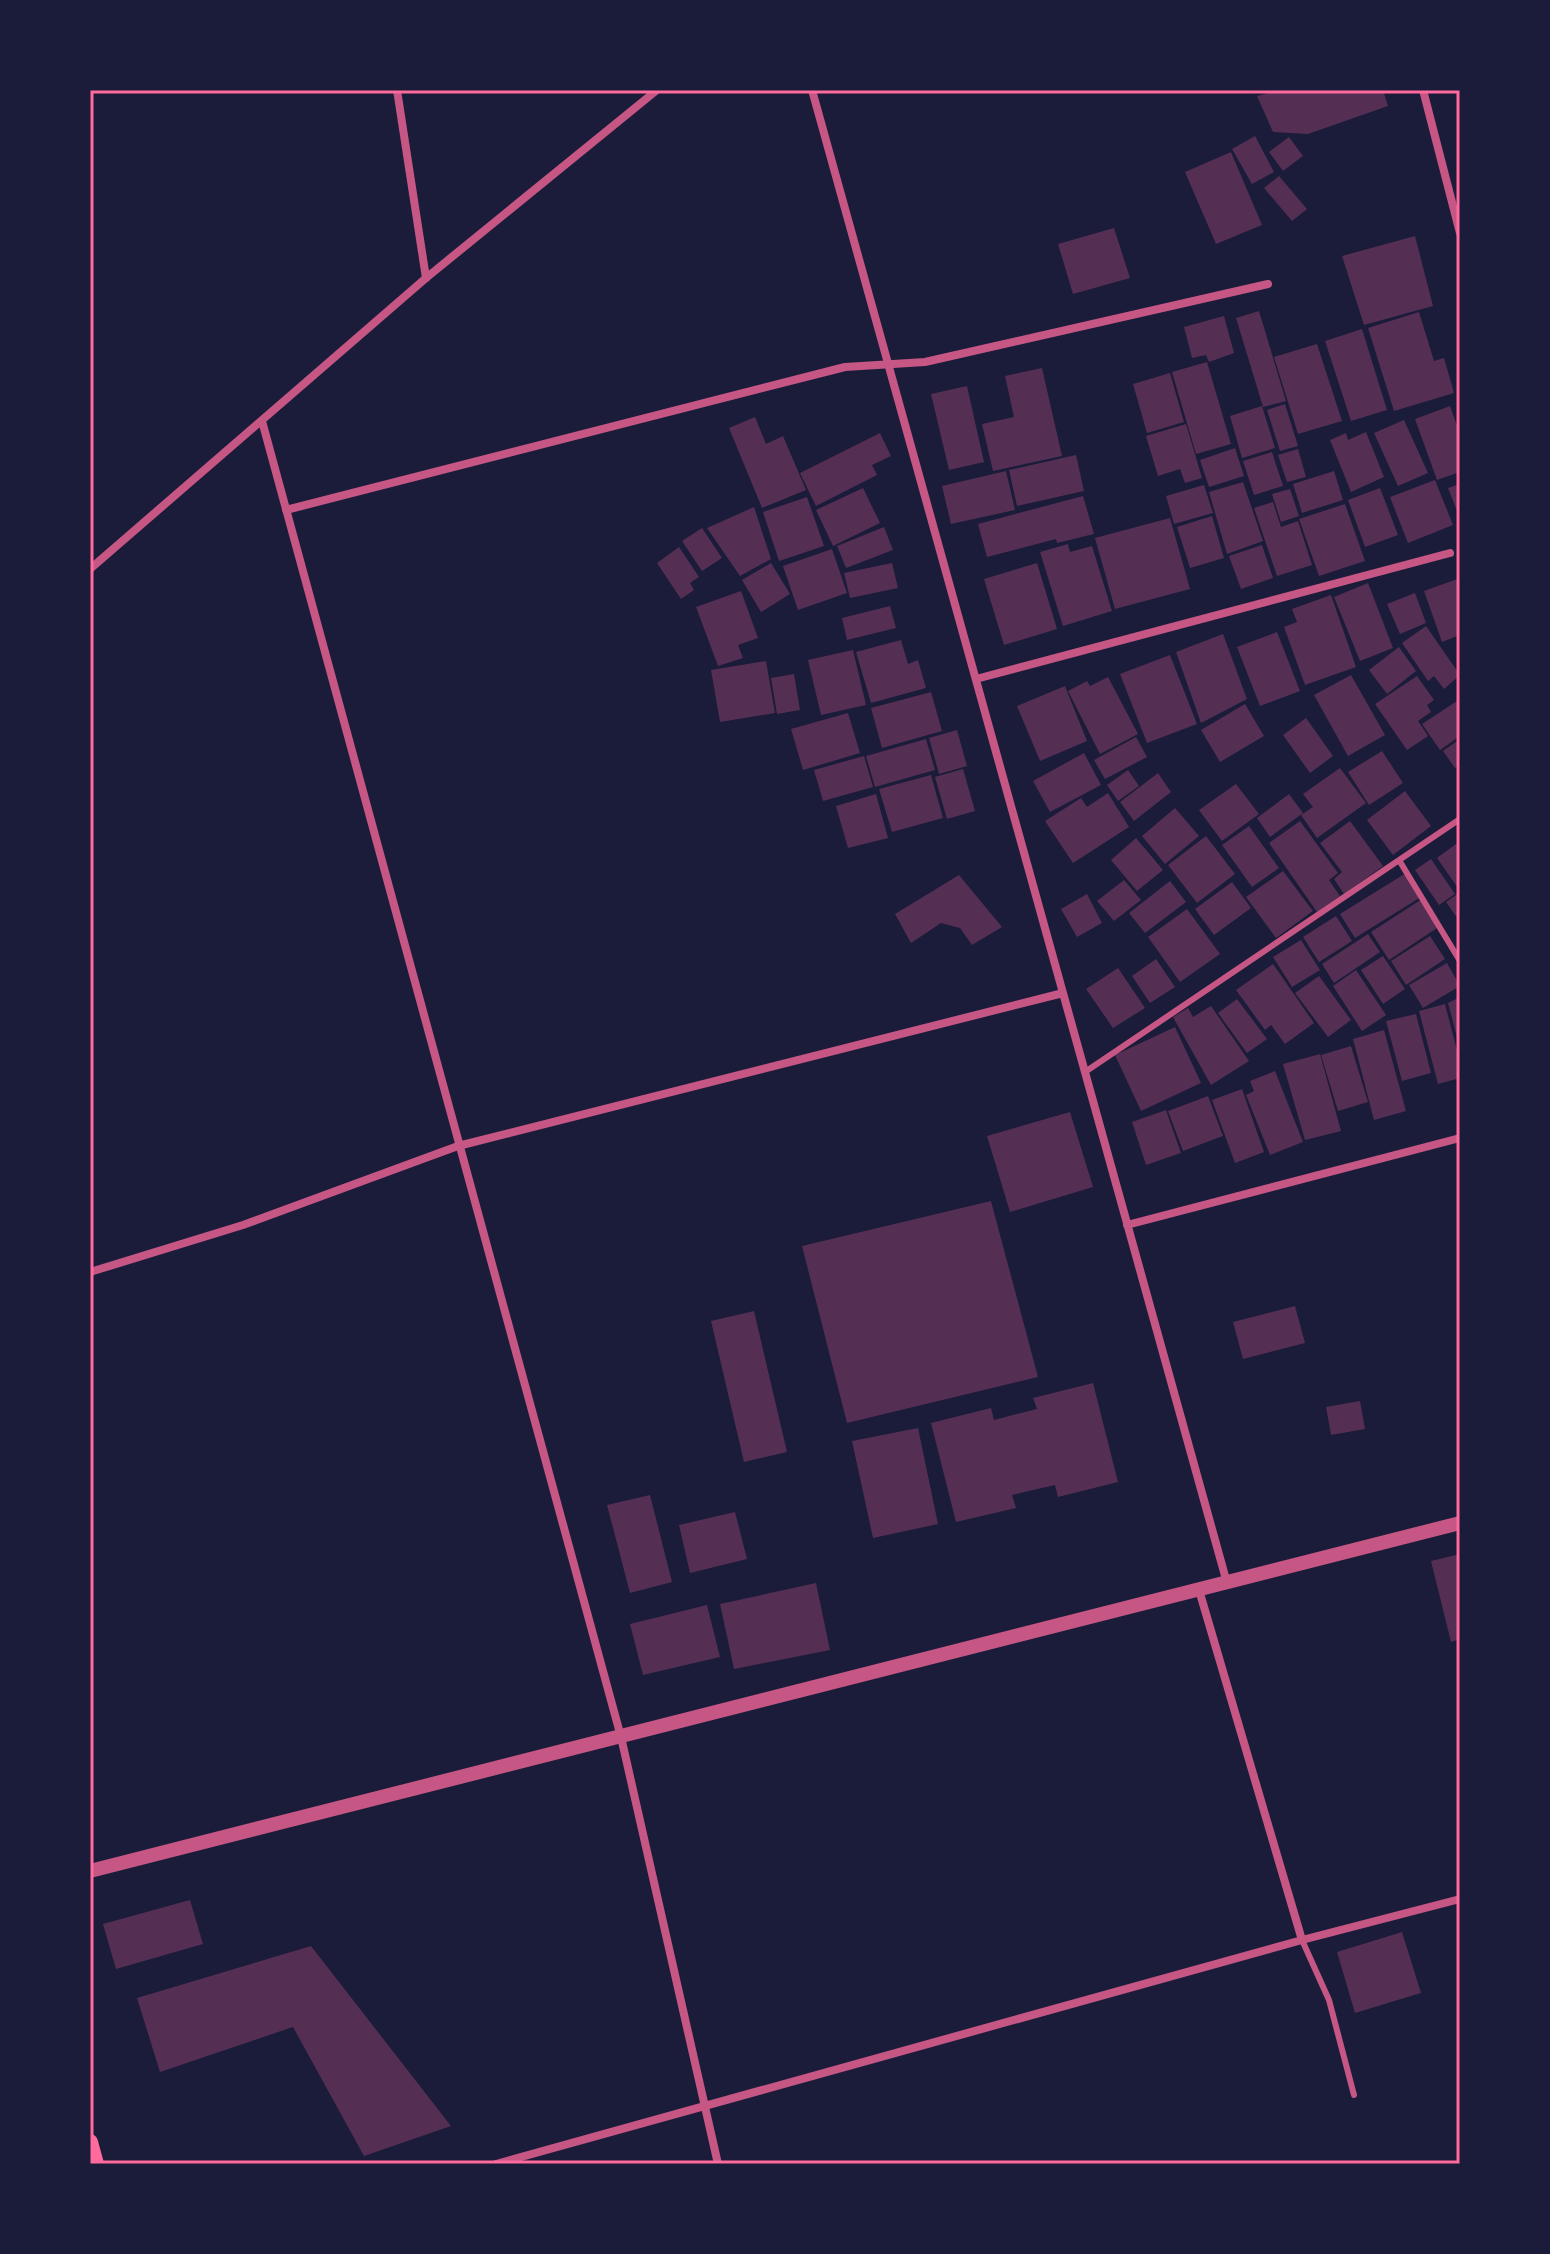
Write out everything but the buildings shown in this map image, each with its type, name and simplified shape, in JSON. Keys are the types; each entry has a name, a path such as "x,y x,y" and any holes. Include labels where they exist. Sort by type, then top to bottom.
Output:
{"main road":[{"path":"90,2142 96,2164"}],"street":[{"path":"397,90 426,278"},
{"path":"90,569 426,278 657,90"},
{"path":"812,90 1227,1583"},
{"path":"1423,90 1460,233"},
{"path":"286,510 845,367 925,362 1268,284"},
{"path":"262,421 621,1737 718,2164"},
{"path":"976,679 1450,553"},
{"path":"90,1272 243,1225 458,1146 1063,993"},
{"path":"1127,1225 1460,1138"},
{"path":"90,1871 1460,1523"},
{"path":"1199,1590 1302,1940"},
{"path":"496,2164 1460,1899"}],"lane":[{"path":"1085,1072 1460,819"},
{"path":"1399,860 1460,961"},
{"path":"1302,1940 1329,2000 1354,2095"}]}
